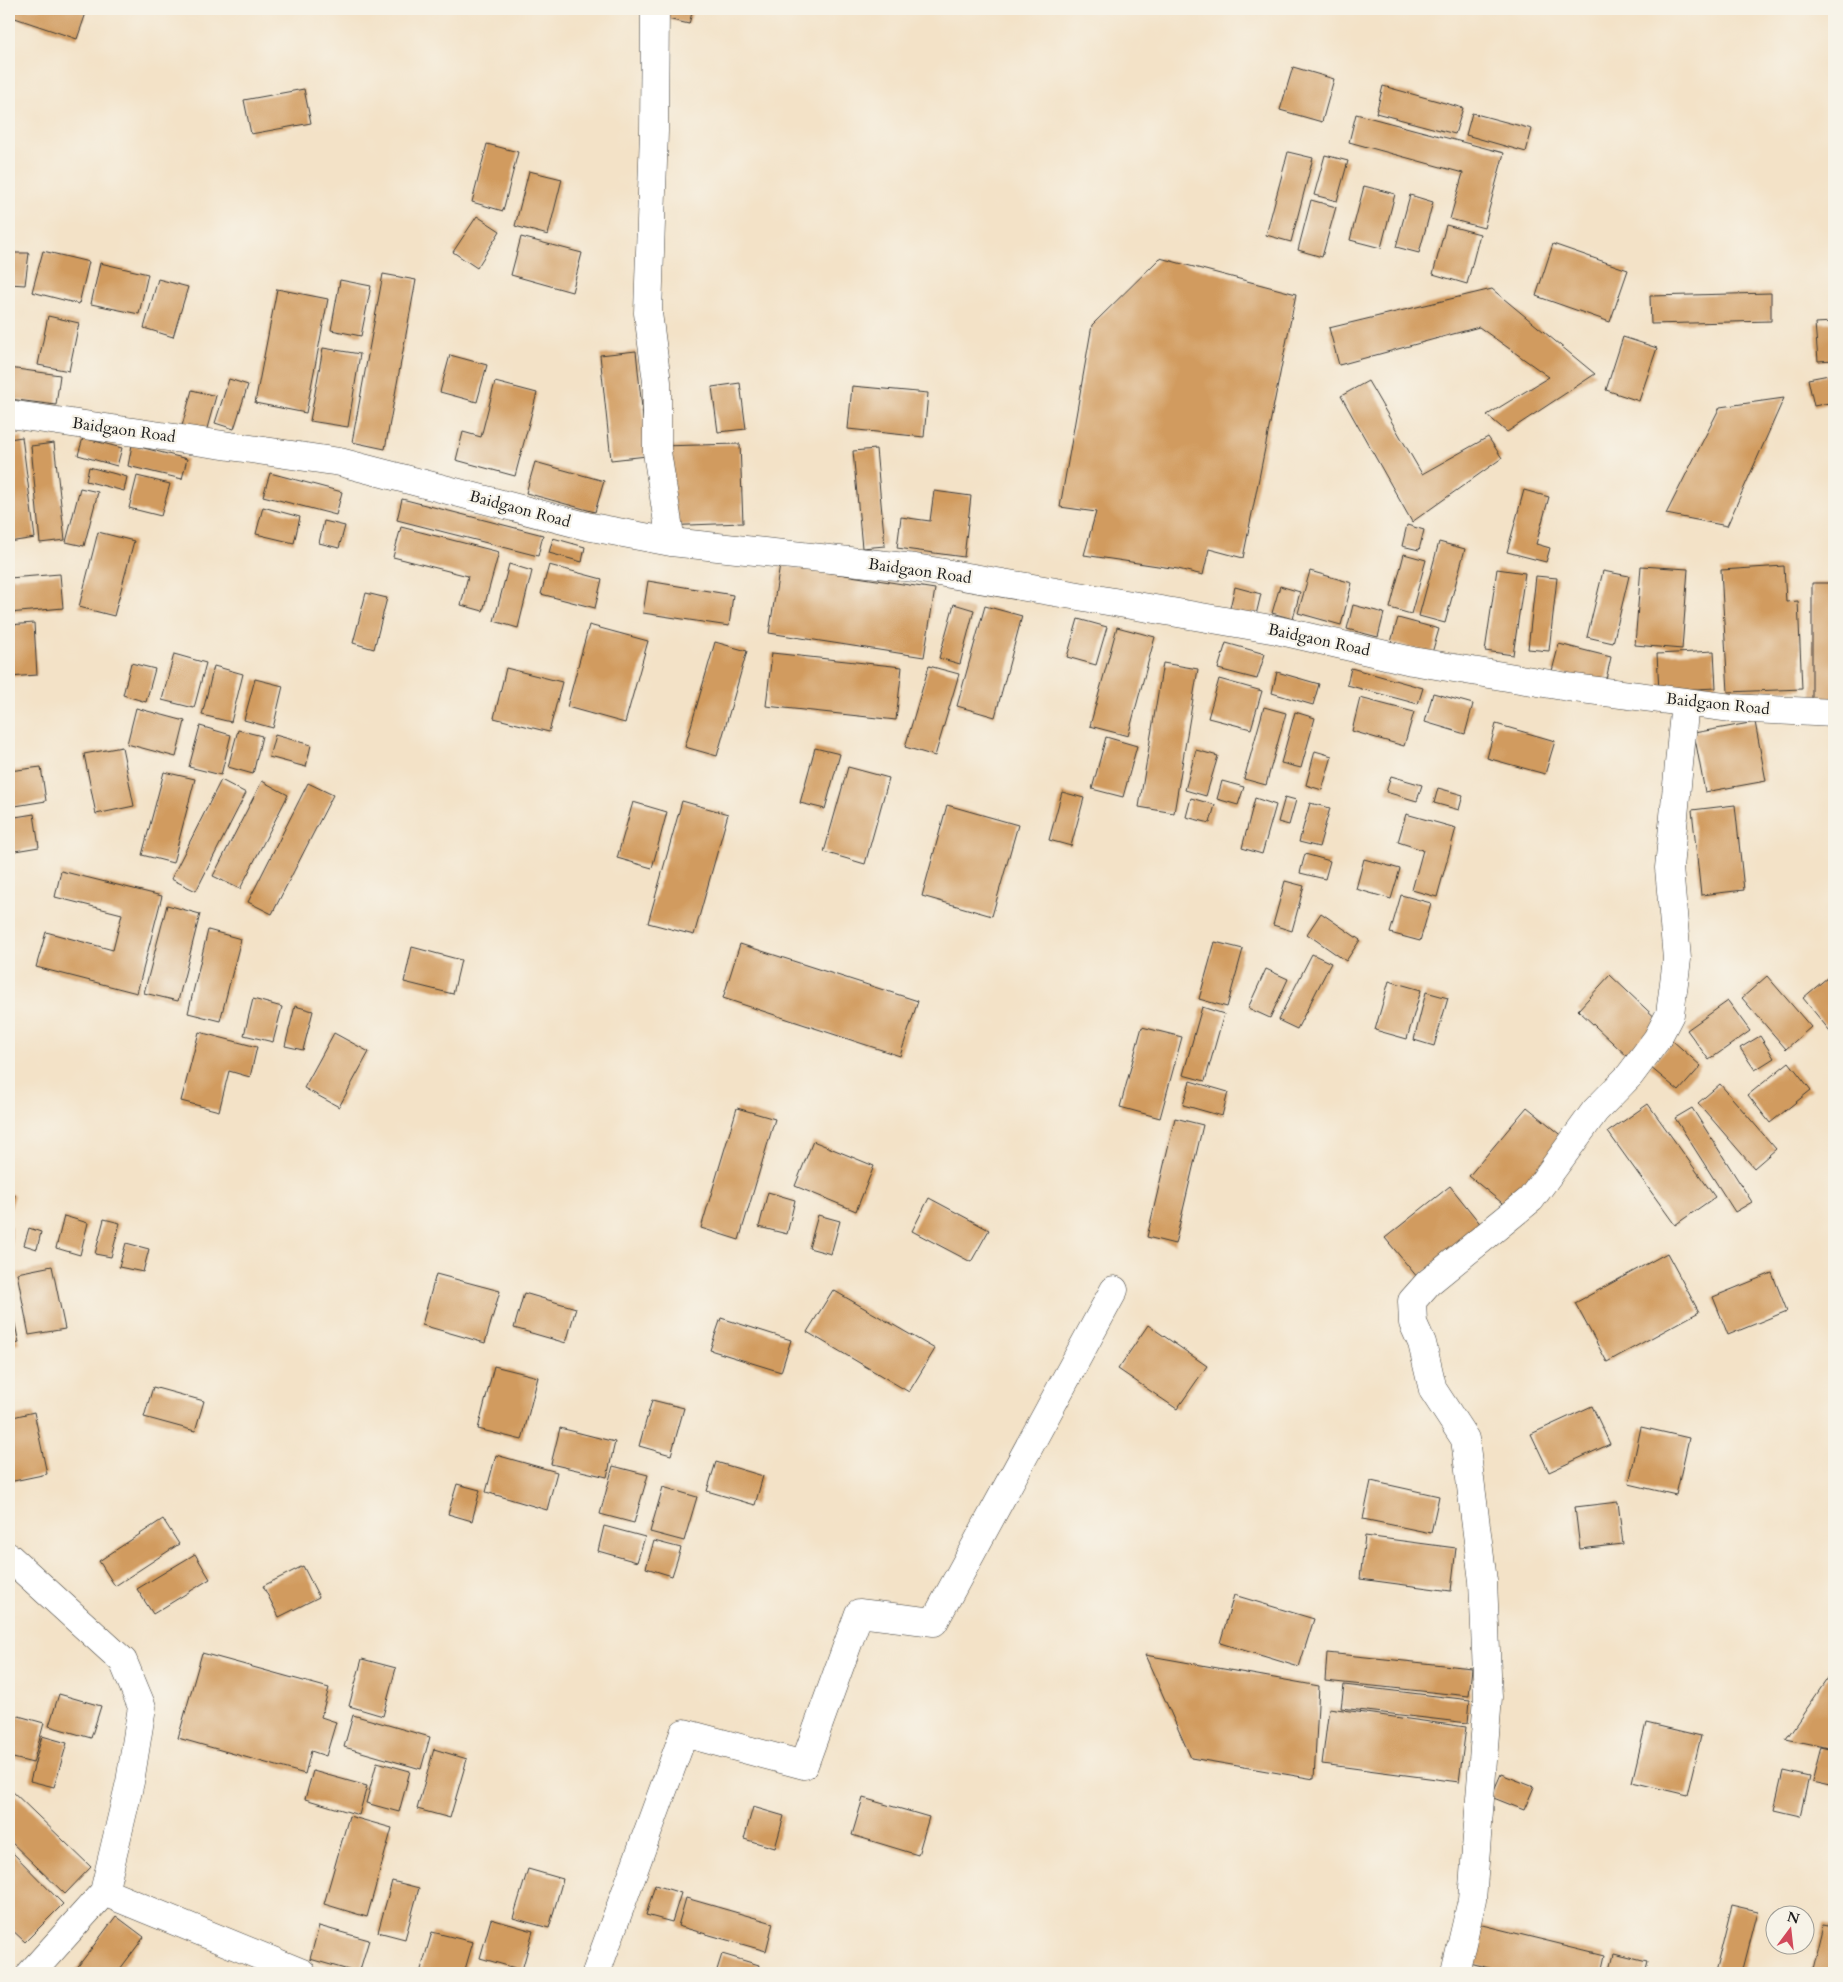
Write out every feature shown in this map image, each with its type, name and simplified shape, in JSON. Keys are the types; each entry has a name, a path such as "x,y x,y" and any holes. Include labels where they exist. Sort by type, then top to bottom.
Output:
{"street":[{"path":"655,9 654,131 648,313 657,382 657,452 671,542"},
{"name":"Baidgaon Road","path":"9,414 340,462 586,526 671,542 915,568 1277,630 1412,661 1574,688 1732,708 1834,713"},
{"path":"1455,1973 1472,1900 1488,1697 1483,1581 1465,1439 1433,1390 1422,1343 1413,1323 1412,1300 1428,1283 1531,1199 1595,1111 1630,1075 1652,1046 1670,1014 1677,958 1669,868 1685,702"},
{"path":"596,1973 684,1733 804,1765 860,1614 934,1622 1114,1290"},
{"path":"9,1557 123,1661 142,1706 130,1782 104,1892 31,1973"},
{"path":"104,1892 302,1973"}],"building":[{"path":"9,9 74,9 86,13 77,39 9,16"},
{"path":"666,9 693,9 689,24 663,18"},
{"path":"1293,67 1334,79 1322,122 1280,110"},
{"path":"1383,86 1463,108 1455,134 1376,113"},
{"path":"304,89 311,123 251,134 244,100"},
{"path":"1472,113 1532,129 1526,152 1466,135"},
{"path":"1356,114 1504,153 1484,228 1450,219 1463,173 1349,142"},
{"path":"487,144 518,152 503,211 472,202"},
{"path":"1288,152 1313,158 1291,242 1266,235"},
{"path":"1325,155 1348,161 1337,201 1314,195"},
{"path":"529,171 562,179 548,235 515,226"},
{"path":"1364,186 1395,194 1381,248 1350,240"},
{"path":"1410,195 1433,202 1419,253 1396,247"},
{"path":"1311,200 1336,207 1322,257 1298,250"},
{"path":"477,216 500,231 477,268 453,252"},
{"path":"1446,225 1480,234 1467,284 1433,274"},
{"path":"521,237 582,253 572,292 511,275"},
{"path":"1553,244 1628,270 1610,322 1536,296"},
{"path":"43,251 89,262 79,304 32,292"},
{"path":"9,253 29,253 25,285 9,284"},
{"path":"1160,258 1296,294 1243,558 1209,549 1203,575 1178,569 1084,555 1096,512 1060,507 1092,325"},
{"path":"100,263 148,274 139,314 91,304"},
{"path":"383,274 416,280 385,449 352,442"},
{"path":"158,279 188,287 173,337 144,328"},
{"path":"340,280 371,286 361,336 331,330"},
{"path":"277,289 328,299 306,413 255,403"},
{"path":"1492,289 1595,374 1507,432 1487,415 1549,377 1479,327 1339,365 1329,328"},
{"path":"1771,293 1771,321 1651,324 1650,296"},
{"path":"48,316 79,323 69,371 38,365"},
{"path":"1834,322 1834,360 1818,361 1815,323"},
{"path":"1623,337 1657,348 1639,401 1606,390"},
{"path":"323,348 360,354 348,427 310,421"},
{"path":"636,351 647,456 611,460 600,355"},
{"path":"450,355 487,365 477,402 440,392"},
{"path":"9,368 60,375 56,405 9,399"},
{"path":"1834,374 1834,402 1814,406 1808,379"},
{"path":"229,379 248,385 234,429 215,423"},
{"path":"1368,381 1422,474 1488,437 1502,458 1412,522 1341,396"},
{"path":"495,382 537,393 515,476 456,460 463,432 481,437"},
{"path":"740,383 746,429 718,432 712,387"},
{"path":"852,386 928,393 924,437 848,429"},
{"path":"192,390 216,396 206,432 182,426"},
{"path":"1784,398 1727,526 1666,514 1720,407"},
{"path":"22,437 35,538 9,542 9,439"},
{"path":"83,438 122,448 117,466 78,455"},
{"path":"54,443 65,540 40,543 31,446"},
{"path":"740,444 743,523 662,526 659,446"},
{"path":"132,445 187,459 182,479 128,466"},
{"path":"876,449 885,546 862,548 853,451"},
{"path":"535,462 604,481 595,512 526,493"},
{"path":"89,467 127,477 124,491 86,481"},
{"path":"270,473 342,492 336,515 263,496"},
{"path":"137,476 170,484 161,516 129,508"},
{"path":"80,488 98,492 84,546 66,542"},
{"path":"1524,490 1549,497 1536,544 1550,548 1546,562 1507,552"},
{"path":"934,491 971,496 964,557 897,548 901,517 930,521"},
{"path":"402,499 543,535 538,556 397,520"},
{"path":"263,507 300,517 294,543 256,534"},
{"path":"324,521 345,526 339,548 319,543"},
{"path":"1407,525 1424,530 1419,550 1402,546"},
{"path":"401,527 499,552 483,611 461,605 468,576 393,557"},
{"path":"98,532 134,541 114,616 79,607"},
{"path":"553,538 585,547 582,562 549,553"},
{"path":"1439,542 1465,549 1445,623 1419,616"},
{"path":"1404,554 1426,560 1411,614 1390,608"},
{"path":"509,564 532,571 518,628 494,621"},
{"path":"549,565 602,579 595,608 541,594"},
{"path":"780,565 935,589 924,657 769,633"},
{"path":"1641,566 1688,569 1682,649 1635,645"},
{"path":"1784,566 1786,602 1798,601 1802,689 1728,692 1721,570"},
{"path":"1497,569 1525,573 1513,655 1485,651"},
{"path":"1310,571 1352,583 1341,625 1298,613"},
{"path":"1603,571 1629,576 1613,643 1587,637"},
{"path":"60,574 63,608 9,613 9,578"},
{"path":"1536,576 1557,578 1549,651 1528,649"},
{"path":"648,581 733,595 729,626 643,613"},
{"path":"1812,583 1834,583 1834,700 1812,700"},
{"path":"1280,586 1300,592 1293,619 1272,613"},
{"path":"1235,587 1261,594 1255,619 1229,612"},
{"path":"366,593 387,598 374,649 353,643"},
{"path":"954,604 974,610 960,664 939,658"},
{"path":"1353,605 1384,613 1378,637 1347,629"},
{"path":"985,606 1022,616 995,717 957,706"},
{"path":"1398,618 1439,629 1432,653 1391,642"},
{"path":"1078,619 1107,627 1096,665 1067,657"},
{"path":"34,623 37,675 9,677 9,625"},
{"path":"589,625 648,641 625,723 567,707"},
{"path":"1117,627 1155,637 1128,736 1090,726"},
{"path":"715,642 747,651 717,756 685,747"},
{"path":"1226,643 1265,654 1257,679 1218,669"},
{"path":"1559,644 1611,657 1605,684 1552,671"},
{"path":"1714,651 1716,688 1659,691 1657,654"},
{"path":"772,653 902,667 896,720 766,706"},
{"path":"174,654 206,663 194,708 162,700"},
{"path":"131,663 155,669 146,702 123,695"},
{"path":"1163,663 1198,669 1174,813 1139,807"},
{"path":"214,666 243,674 231,722 202,715"},
{"path":"929,666 959,674 935,756 905,747"},
{"path":"506,668 562,682 549,732 494,718"},
{"path":"1351,668 1423,688 1418,704 1347,685"},
{"path":"1277,672 1319,684 1313,705 1272,693"},
{"path":"255,679 283,686 273,728 244,720"},
{"path":"1219,679 1262,691 1251,729 1208,718"},
{"path":"1433,693 1473,704 1465,734 1425,722"},
{"path":"1360,698 1414,712 1404,746 1352,731"},
{"path":"1264,707 1286,713 1266,785 1244,779"},
{"path":"136,708 185,721 176,757 127,744"},
{"path":"1295,712 1315,718 1301,768 1281,763"},
{"path":"1755,722 1766,781 1705,792 1694,733"},
{"path":"1496,724 1555,741 1545,774 1487,758"},
{"path":"200,726 231,735 221,775 189,767"},
{"path":"238,730 262,736 253,774 228,767"},
{"path":"275,735 311,745 306,767 269,757"},
{"path":"1106,737 1137,746 1123,797 1092,789"},
{"path":"122,747 134,806 96,814 84,754"},
{"path":"815,748 840,754 825,809 800,803"},
{"path":"1196,750 1218,756 1206,796 1185,790"},
{"path":"1315,751 1332,756 1322,790 1306,785"},
{"path":"41,767 46,801 9,807 9,771"},
{"path":"848,767 889,778 865,864 824,852"},
{"path":"164,772 195,779 173,863 142,855"},
{"path":"1391,776 1422,785 1417,801 1386,792"},
{"path":"221,780 246,793 196,891 171,879"},
{"path":"262,781 288,795 240,889 213,876"},
{"path":"1222,781 1244,787 1238,805 1217,799"},
{"path":"308,783 333,795 272,914 248,902"},
{"path":"1438,788 1463,795 1459,810 1434,803"},
{"path":"1062,792 1084,798 1071,846 1049,840"},
{"path":"1285,797 1296,800 1289,825 1278,822"},
{"path":"1191,798 1215,805 1210,823 1186,817"},
{"path":"1255,798 1276,805 1262,854 1242,848"},
{"path":"682,801 728,814 694,935 648,923"},
{"path":"633,802 667,812 652,868 617,858"},
{"path":"1310,803 1330,808 1319,847 1299,842"},
{"path":"947,805 1018,825 992,916 922,896"},
{"path":"1735,805 1744,890 1701,895 1692,810"},
{"path":"34,814 39,847 9,852 9,818"},
{"path":"1406,814 1456,828 1437,897 1412,890 1423,850 1398,842"},
{"path":"1305,854 1330,861 1325,879 1300,873"},
{"path":"1364,859 1400,869 1391,899 1356,889"},
{"path":"61,871 162,896 137,993 36,967 46,932 113,950 122,914 55,897"},
{"path":"1285,881 1304,886 1292,931 1273,925"},
{"path":"1401,895 1431,903 1420,941 1390,933"},
{"path":"167,905 200,914 178,1001 144,993"},
{"path":"1321,913 1360,940 1346,961 1307,934"},
{"path":"208,930 241,939 220,1021 188,1013"},
{"path":"1215,942 1243,949 1227,1007 1199,999"},
{"path":"740,944 918,1001 900,1056 723,998"},
{"path":"412,947 461,960 453,994 404,982"},
{"path":"1312,954 1331,963 1297,1029 1278,1020"},
{"path":"1266,969 1288,979 1270,1018 1248,1008"},
{"path":"1834,972 1834,1036 1803,998"},
{"path":"1610,975 1662,1024 1629,1058 1578,1010"},
{"path":"1767,976 1811,1027 1786,1049 1742,998"},
{"path":"1389,981 1421,990 1407,1039 1375,1030"},
{"path":"1426,992 1448,998 1434,1046 1414,1040"},
{"path":"253,999 282,1007 273,1042 244,1035"},
{"path":"1728,1001 1750,1031 1709,1060 1687,1030"},
{"path":"295,1006 313,1011 303,1050 285,1046"},
{"path":"1202,1007 1224,1014 1205,1081 1183,1075"},
{"path":"1142,1027 1182,1037 1160,1118 1120,1107"},
{"path":"199,1032 257,1047 250,1077 229,1071 219,1111 181,1101"},
{"path":"334,1033 369,1052 339,1107 304,1088"},
{"path":"1760,1036 1774,1058 1755,1070 1740,1048"},
{"path":"1673,1041 1701,1066 1679,1091 1650,1067"},
{"path":"1789,1062 1811,1090 1770,1123 1748,1095"},
{"path":"1190,1081 1228,1092 1222,1116 1183,1105"},
{"path":"1720,1084 1776,1149 1754,1168 1698,1103"},
{"path":"1648,1104 1715,1197 1675,1225 1608,1132"},
{"path":"1527,1107 1565,1138 1507,1207 1469,1176"},
{"path":"737,1108 775,1119 739,1240 701,1228"},
{"path":"1692,1108 1752,1202 1735,1212 1675,1118"},
{"path":"1175,1118 1203,1125 1175,1244 1147,1237"},
{"path":"813,1141 874,1166 856,1211 795,1186"},
{"path":"1450,1186 1482,1226 1418,1278 1385,1238"},
{"path":"768,1192 795,1200 787,1234 759,1227"},
{"path":"9,1193 15,1195 11,1208 9,1208"},
{"path":"929,1198 989,1230 971,1262 912,1231"},
{"path":"818,1215 840,1221 831,1254 809,1248"},
{"path":"64,1216 88,1223 80,1255 56,1248"},
{"path":"104,1219 120,1223 111,1257 95,1254"},
{"path":"9,1226 12,1226 12,1252 9,1253"},
{"path":"29,1228 41,1232 37,1249 24,1245"},
{"path":"126,1243 149,1249 143,1272 119,1267"},
{"path":"1667,1253 1699,1312 1607,1362 1575,1303"},
{"path":"52,1266 65,1329 29,1335 17,1273"},
{"path":"1772,1273 1787,1311 1728,1335 1713,1297"},
{"path":"436,1274 500,1291 485,1343 422,1325"},
{"path":"833,1290 935,1349 909,1392 807,1332"},
{"path":"524,1293 576,1308 566,1343 514,1328"},
{"path":"9,1297 19,1343 9,1345"},
{"path":"721,1318 791,1340 781,1372 710,1350"},
{"path":"1148,1325 1207,1366 1177,1409 1118,1369"},
{"path":"494,1366 538,1377 522,1440 478,1429"},
{"path":"153,1387 204,1401 195,1431 144,1417"},
{"path":"652,1400 684,1408 671,1455 639,1446"},
{"path":"1592,1406 1610,1444 1549,1472 1531,1434"},
{"path":"34,1412 47,1474 9,1482 9,1418"},
{"path":"1641,1427 1689,1438 1676,1495 1629,1484"},
{"path":"560,1428 615,1442 607,1477 551,1464"},
{"path":"496,1455 557,1472 547,1510 486,1492"},
{"path":"716,1462 763,1476 755,1505 707,1491"},
{"path":"613,1466 648,1475 634,1523 600,1514"},
{"path":"1371,1481 1439,1496 1431,1533 1363,1519"},
{"path":"457,1484 480,1490 472,1521 448,1514"},
{"path":"663,1487 697,1497 684,1541 650,1532"},
{"path":"1618,1502 1623,1544 1580,1549 1575,1507"},
{"path":"163,1519 179,1544 115,1586 99,1561"},
{"path":"604,1526 645,1537 637,1562 598,1551"},
{"path":"1365,1536 1456,1548 1451,1591 1360,1579"},
{"path":"654,1541 681,1548 672,1576 646,1568"},
{"path":"195,1554 210,1579 153,1614 137,1589"},
{"path":"303,1566 319,1597 279,1617 263,1586"},
{"path":"1234,1595 1314,1619 1299,1667 1220,1643"},
{"path":"202,1653 329,1688 321,1717 336,1722 326,1756 311,1751 305,1774 178,1738"},
{"path":"1327,1653 1472,1668 1469,1696 1325,1681"},
{"path":"1145,1655 1319,1686 1314,1779 1191,1758"},
{"path":"362,1659 396,1668 383,1716 349,1706"},
{"path":"1834,1669 1834,1749 1786,1739"},
{"path":"1344,1685 1470,1700 1468,1723 1341,1708"},
{"path":"59,1694 101,1706 91,1738 49,1726"},
{"path":"1329,1708 1466,1727 1459,1782 1322,1764"},
{"path":"15,1715 44,1723 33,1763 9,1757 9,1739"},
{"path":"353,1715 430,1737 421,1769 344,1747"},
{"path":"1646,1723 1701,1736 1687,1795 1632,1782"},
{"path":"42,1736 67,1743 54,1787 30,1781"},
{"path":"1821,1747 1834,1750 1834,1787 1812,1782"},
{"path":"434,1749 467,1759 450,1818 417,1809"},
{"path":"377,1762 410,1771 399,1812 366,1803"},
{"path":"313,1771 367,1786 359,1815 305,1799"},
{"path":"1783,1771 1809,1777 1800,1816 1774,1810"},
{"path":"1501,1774 1534,1787 1524,1810 1491,1797"},
{"path":"9,1788 91,1867 65,1894 9,1840"},
{"path":"863,1798 929,1817 918,1855 852,1835"},
{"path":"753,1807 784,1816 775,1848 744,1839"},
{"path":"349,1816 392,1828 367,1917 324,1904"},
{"path":"9,1849 63,1904 25,1942 9,1927"},
{"path":"528,1869 563,1879 549,1928 513,1918"},
{"path":"392,1881 419,1888 405,1939 378,1932"},
{"path":"655,1885 681,1893 672,1922 646,1915"},
{"path":"686,1898 773,1923 766,1951 678,1926"},
{"path":"1732,1905 1758,1911 1742,1973 1715,1973"},
{"path":"116,1916 144,1937 117,1973 73,1973"},
{"path":"491,1919 533,1931 522,1970 480,1958"},
{"path":"1478,1924 1605,1955 1601,1973 1509,1973 1469,1963"},
{"path":"1823,1924 1834,1926 1834,1973 1811,1973"},
{"path":"319,1926 369,1940 359,1973 310,1959"},
{"path":"432,1932 473,1942 464,1973 420,1973"},
{"path":"1614,1953 1647,1961 1644,1973 1609,1973"},
{"path":"722,1954 759,1965 757,1973 716,1973"}]}
